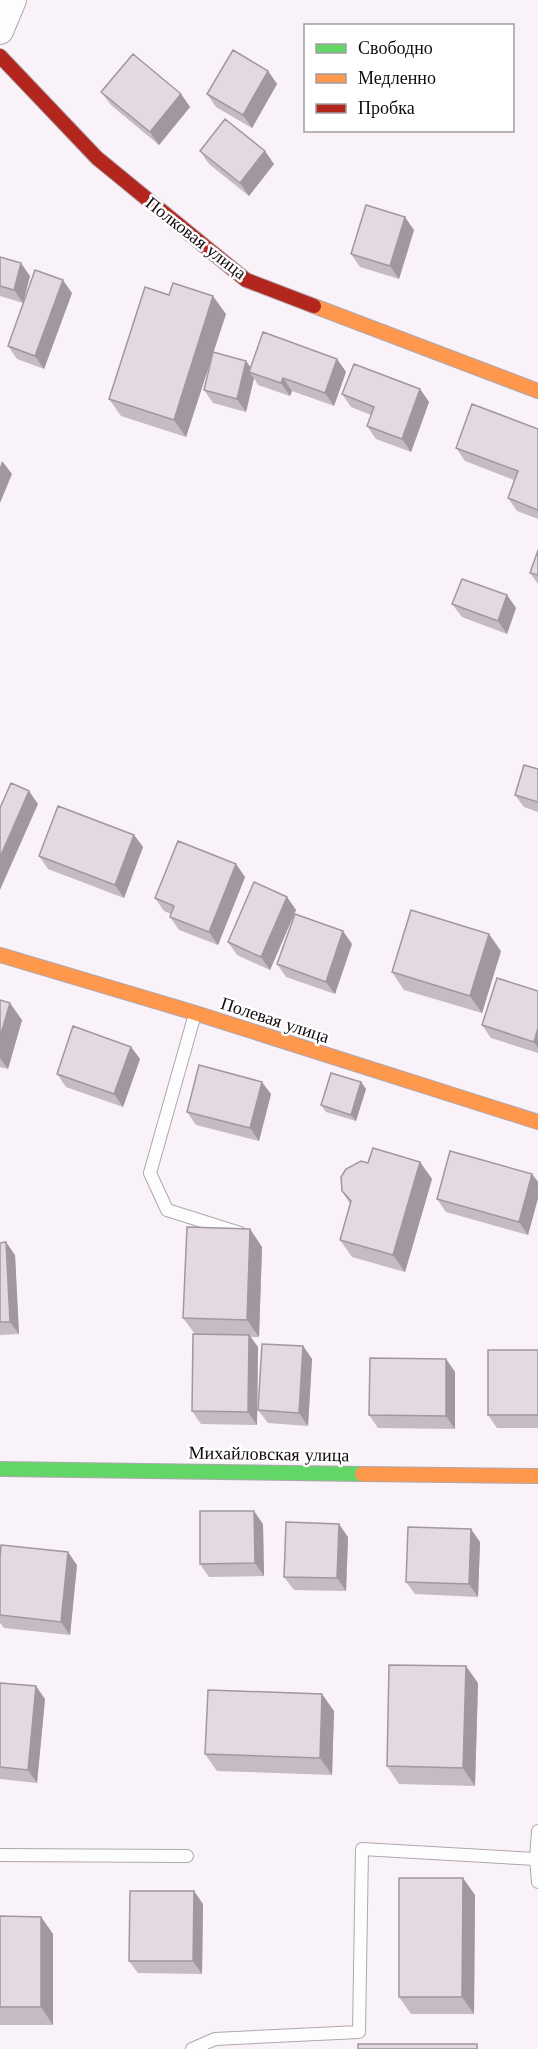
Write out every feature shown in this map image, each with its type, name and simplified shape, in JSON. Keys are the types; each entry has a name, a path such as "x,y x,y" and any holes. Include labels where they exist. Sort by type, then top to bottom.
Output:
{"street":[{"path":"0,31 13,0"},
{"name":"Полковая улица","path":"0,56 97,158 246,280 538,391"},
{"name":"Полевая улица","path":"0,955 195,1013 538,1122"},
{"name":"Михайловская улица","path":"0,1468 538,1476"}],"lane":[{"path":"195,1013 150,1173 167,1210 246,1235"},
{"path":"538,1831 536,1859 538,1882"},
{"path":"192,2049 215,2039 359,2036 362,1849 536,1859"},
{"path":"0,1855 187,1856"}],"building":[{"path":"233,50 268,71 243,115 207,94"},
{"path":"133,54 181,94 150,132 101,92"},
{"path":"225,119 265,151 240,183 200,151"},
{"path":"366,205 405,217 390,266 351,254"},
{"path":"0,257 21,263 14,290 0,286"},
{"path":"35,270 63,280 35,356 8,346"},
{"path":"173,283 213,296 174,420 109,399 145,287 169,295"},
{"path":"263,332 337,359 325,393 283,378 281,383 249,372"},
{"path":"213,352 246,361 237,399 204,390"},
{"path":"354,364 420,389 402,439 367,426 374,407 342,394"},
{"path":"472,404 538,429 538,510 508,498 518,471 456,448"},
{"path":"538,550 538,575 530,573"},
{"path":"462,579 507,595 498,621 452,604"},
{"path":"524,765 538,769 538,802 515,795"},
{"path":"11,783 29,791 0,857 0,808"},
{"path":"58,806 134,835 115,885 39,856"},
{"path":"178,841 236,864 209,932 170,917 174,906 155,898"},
{"path":"254,882 287,897 261,957 228,942"},
{"path":"411,910 489,934 470,996 392,972"},
{"path":"295,914 343,931 326,982 277,964"},
{"path":"497,978 538,991 538,1028 534,1042 482,1025"},
{"path":"0,1000 10,1003 0,1037"},
{"path":"73,1026 131,1047 114,1094 57,1074"},
{"path":"199,1065 262,1082 250,1128 187,1112"},
{"path":"331,1073 361,1082 351,1115 321,1105"},
{"path":"373,1148 420,1162 393,1255 340,1240 351,1201 342,1191 341,1177 346,1169 361,1161 368,1163"},
{"path":"450,1151 532,1174 519,1222 437,1199"},
{"path":"187,1227 250,1229 247,1320 183,1318"},
{"path":"6,1242 10,1322 0,1322 0,1243"},
{"path":"193,1334 249,1335 248,1412 192,1411"},
{"path":"262,1344 303,1346 299,1413 258,1410"},
{"path":"488,1350 538,1350 538,1415 488,1415"},
{"path":"370,1358 446,1359 446,1416 369,1415"},
{"path":"200,1511 254,1511 255,1563 200,1564"},
{"path":"286,1522 339,1524 337,1578 284,1577"},
{"path":"408,1527 471,1529 469,1584 406,1582"},
{"path":"1,1545 68,1552 61,1622 0,1615"},
{"path":"389,1665 466,1666 463,1768 387,1766"},
{"path":"0,1683 36,1686 28,1770 0,1767"},
{"path":"208,1690 322,1694 320,1758 205,1754"},
{"path":"399,1878 463,1878 462,1997 399,1997"},
{"path":"130,1891 194,1891 193,1961 129,1961"},
{"path":"0,1916 41,1917 41,2007 0,2007"},
{"path":"358,2044 477,2044 477,2049 358,2049"}],"traffic: fast":[{"path":"0,1469 362,1474"}],"traffic: slow":[{"path":"314,306 538,391"},
{"path":"0,955 195,1013 538,1122"},
{"path":"362,1474 538,1476"}],"traffic: jam":[{"path":"0,56 97,158 246,280 314,306"}]}
